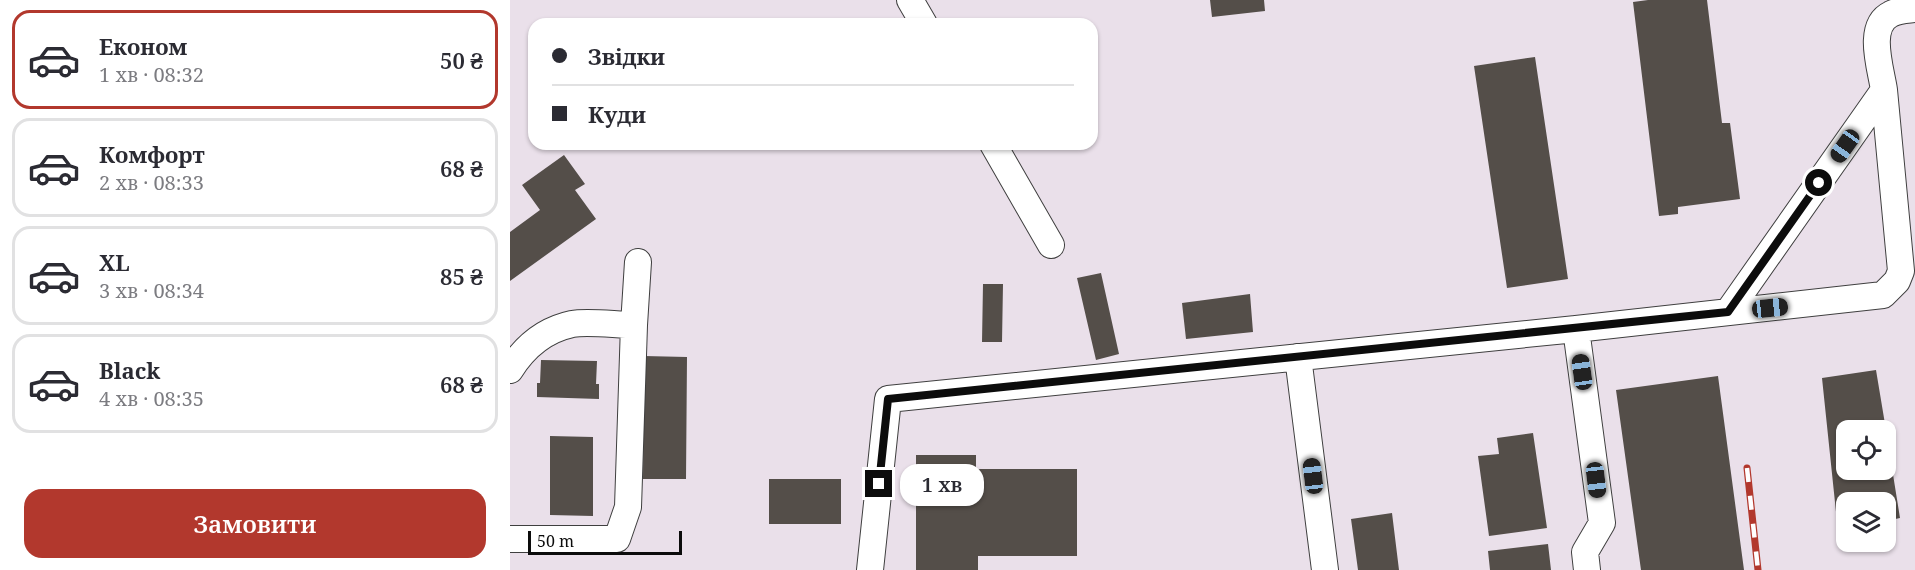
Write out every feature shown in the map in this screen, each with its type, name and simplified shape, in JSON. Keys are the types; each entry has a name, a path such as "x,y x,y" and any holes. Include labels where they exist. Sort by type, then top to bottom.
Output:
{"lane":[{"path":"910,0 920,18"},
{"path":"870,570 888,399 1576,329 1883,295 1898,281 1901,271 1884,90 1877,42 1878,32 1881,22 1889,15 1915,9"},
{"path":"1728,312 1884,90"},
{"path":"997,150 1052,245"},
{"path":"510,538 617,539 628,507 638,261"},
{"path":"510,370 537,337 573,324 634,325"},
{"path":"1576,329 1602,523 1585,552 1587,570"},
{"path":"1298,357 1325,570"}],"shaded area":[{"path":"510,0 1915,0 1915,570 510,570"}],"building":[{"path":"1210,0 1264,0 1265,11 1212,17"},
{"path":"1707,0 1722,123 1730,123 1740,199 1678,207 1678,214 1659,216 1633,2"},
{"path":"1535,57 1568,279 1507,288 1474,66"},
{"path":"564,155 585,184 575,190 596,219 510,281 510,232 540,210 522,185"},
{"path":"1101,273 1119,354 1096,360 1077,278"},
{"path":"983,284 1003,284 1002,342 982,342"},
{"path":"1250,294 1253,332 1186,339 1182,303"},
{"path":"644,356 687,357 686,479 643,479"},
{"path":"541,360 597,361 596,384 599,384 599,399 537,397"},
{"path":"1876,370 1884,420 1836,420 1836,480 1894,480 1896,492 1836,492 1836,512 1822,378"},
{"path":"1718,376 1744,570 1641,570 1616,390"},
{"path":"1533,433 1547,528 1489,536 1478,456 1499,454 1497,438"},
{"path":"550,436 593,437 593,516 550,515"},
{"path":"916,455 976,455 976,469 1077,469 1077,556 978,556 978,570 916,570"},
{"path":"769,479 841,479 841,524 769,524"},
{"path":"1896,493 1900,518 1896,519"},
{"path":"1392,513 1399,570 1358,570 1351,519"},
{"path":"1548,544 1551,570 1490,570 1488,551"}],"railway":[{"path":"1747,468 1758,570"}],"route":[{"path":"879,484 888,399 1728,312 1819,183"}]}
